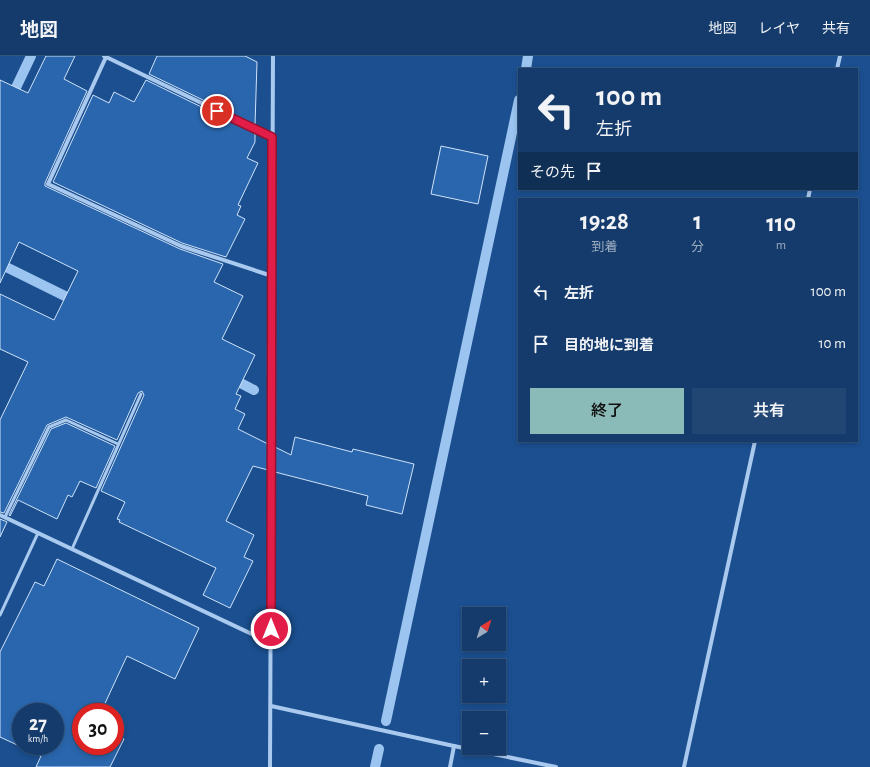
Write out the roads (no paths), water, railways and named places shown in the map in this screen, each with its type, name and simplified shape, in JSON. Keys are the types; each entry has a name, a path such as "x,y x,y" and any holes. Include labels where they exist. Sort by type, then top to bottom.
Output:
{"street":[{"path":"270,767 273,56"},
{"path":"837,68 840,56"},
{"path":"272,137 105,57 48,184 181,246 272,276"},
{"path":"684,767 755,442"},
{"path":"0,515 271,643"},
{"path":"271,706 556,767"},
{"path":"450,767 454,746"}],"lane":[{"path":"72,549 141,394"},
{"path":"5,517 49,427 66,420 118,444"},
{"path":"0,615 38,533"}],"waterway":[{"path":"0,121 31,56"},
{"path":"526,68 528,56"},
{"path":"386,721 518,105"},
{"path":"0,264 77,302"},
{"path":"229,377 254,390"},
{"path":"375,767 379,749"}]}
